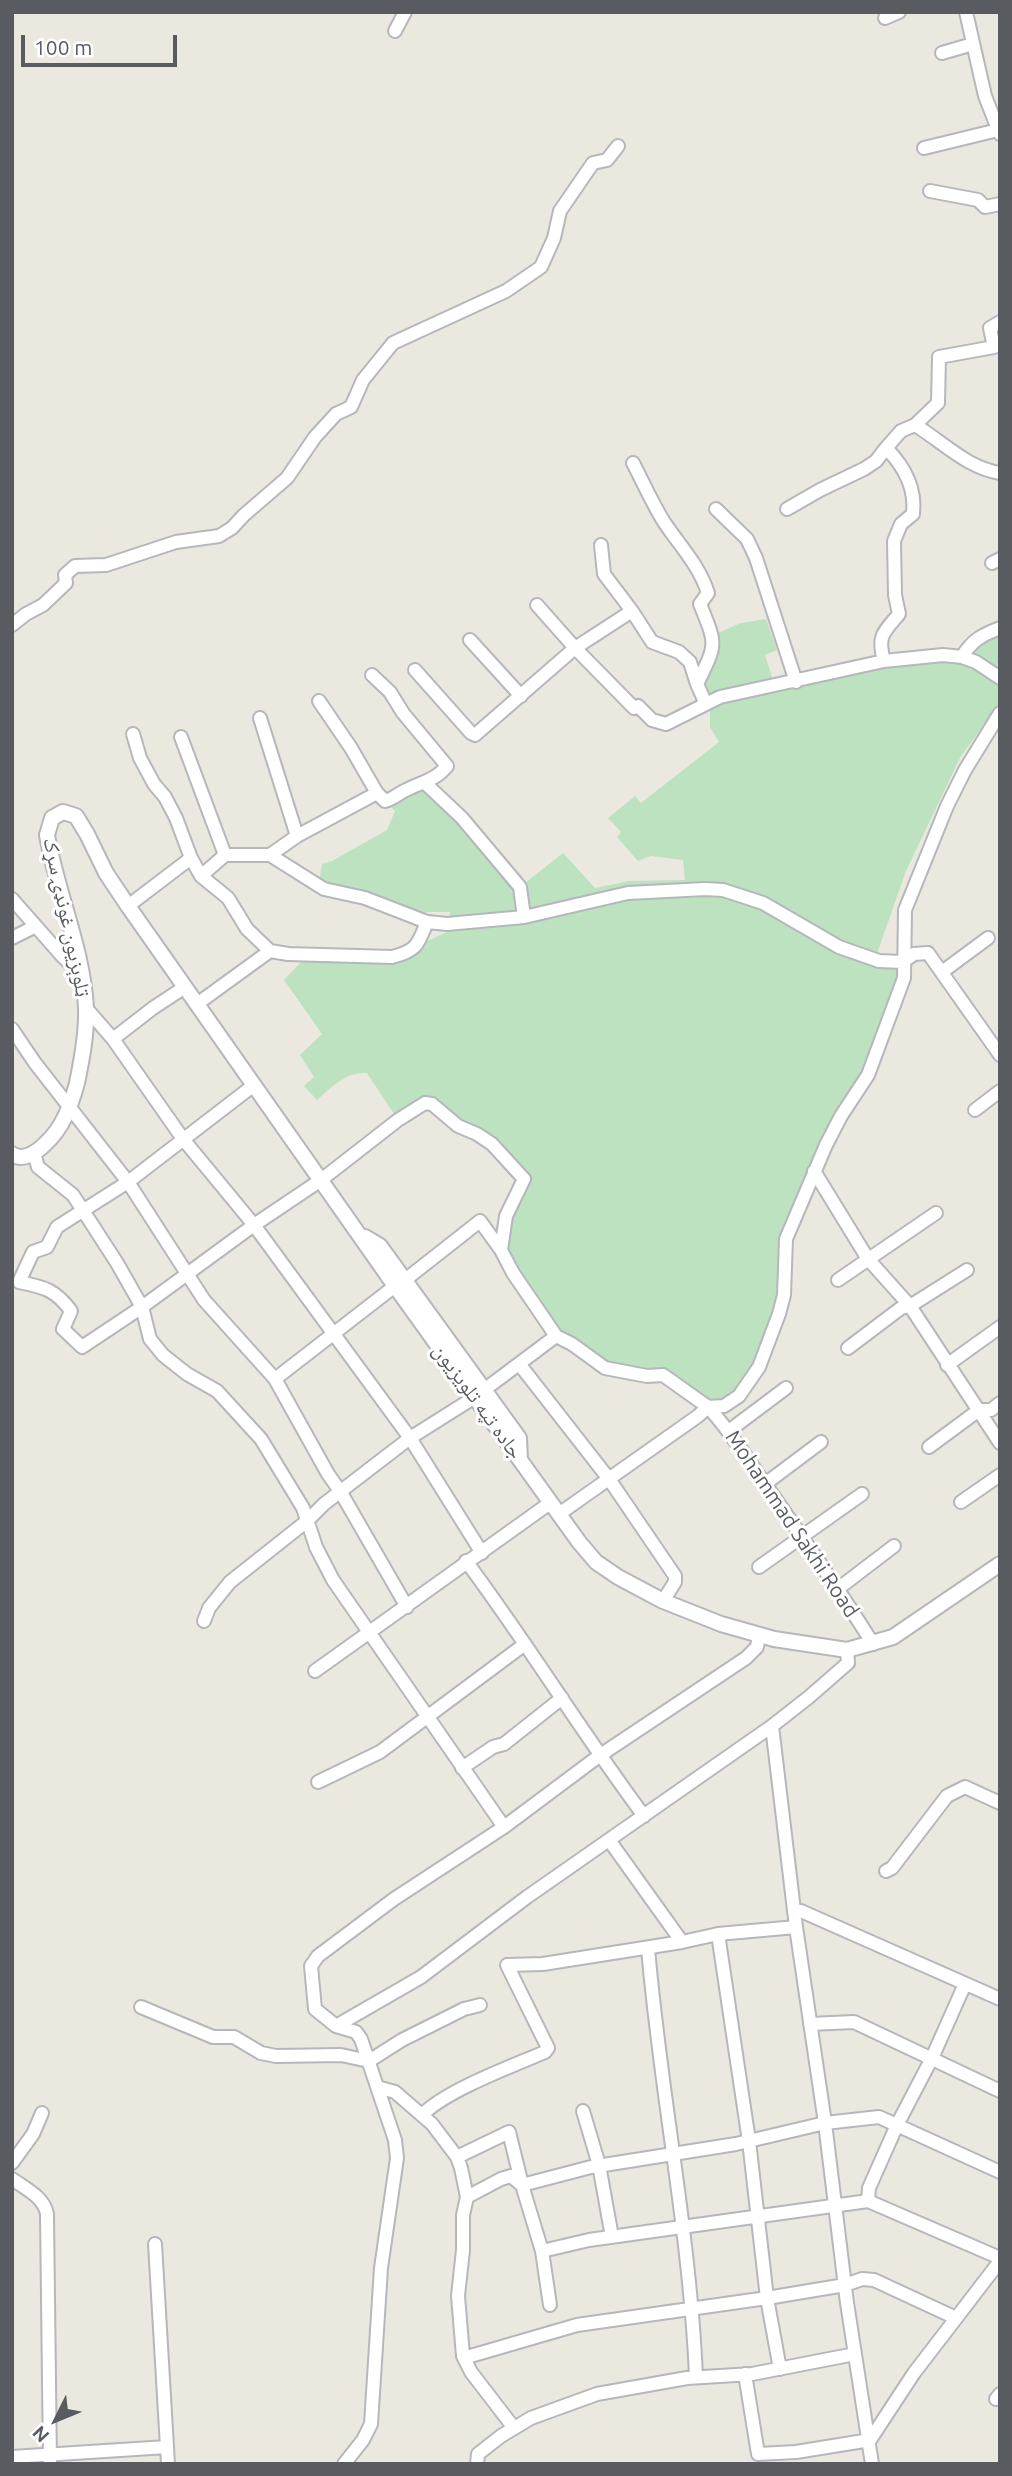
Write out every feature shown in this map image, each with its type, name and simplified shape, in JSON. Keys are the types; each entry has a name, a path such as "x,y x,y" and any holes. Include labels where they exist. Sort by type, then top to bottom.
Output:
{"street":[{"path":"395,31 405,12"},
{"path":"885,18 899,12"},
{"path":"924,148 999,132 985,96 966,12"},
{"path":"942,53 972,44"},
{"path":"12,625 58,593 66,583 65,575 75,566 106,565 176,542 219,536 232,528 287,478 315,437 335,414 351,407 363,380 393,343 506,291 541,267 554,238 560,211 593,163 607,160 618,146"},
{"path":"930,191 978,200 985,207 1000,204"},
{"path":"786,509 876,461 901,431 915,425 938,403 939,357 994,347 990,328 1000,322"},
{"path":"915,425 971,465 1000,473"},
{"path":"884,661 880,647 881,635 899,614 895,595 894,541 901,524 913,514 914,502 906,472 887,448"},
{"path":"633,463 665,523 698,570 708,593 700,604 713,636 713,651 697,684"},
{"path":"716,509 747,538 796,682"},
{"path":"601,545 604,574 652,642 679,652 690,662 706,704"},
{"path":"537,605 634,708 638,706 652,720 666,724 720,697 884,661 943,655 962,657 976,662 1000,678"},
{"path":"415,670 475,735 575,648 632,611"},
{"path":"962,657 978,637 1000,628"},
{"path":"470,640 521,696"},
{"path":"319,701 377,793 385,801 441,774 447,766 403,713 390,692 372,675"},
{"path":"315,1671 407,1607 466,1561 609,1479 708,1407 723,1406 739,1396 759,1367 779,1314 783,1295 786,1239 814,1171 841,1116 868,1075 904,978 905,910 947,806 965,770 1000,713"},
{"path":"260,718 297,836"},
{"path":"133,734 140,758 176,818 201,876 228,898 247,929 270,951 288,954 392,957 417,947 427,922"},
{"path":"181,737 225,855"},
{"path":"425,783 462,818 520,887 524,917"},
{"path":"270,855 297,836 377,793"},
{"name":"ټلوېزيون غونډۍ سړک","path":"34,1153 47,1143 70,1110 86,1033 86,1007 81,974 47,835 51,818 63,812 76,816 106,873 128,906"},
{"path":"201,876 225,855 270,855 324,889 365,898 427,922 447,924 524,917 628,893 670,889 723,890 763,903 839,947 879,961 903,962 914,954 928,953 1000,1055"},
{"path":"191,858 128,906 358,1232 380,1246 400,1283 480,1393"},
{"path":"12,899 81,974"},
{"path":"12,938 36,926"},
{"path":"942,972 988,938"},
{"path":"197,1004 270,951"},
{"path":"113,1039 185,987"},
{"path":"86,1007 113,1039 183,1139 254,1225 410,1437 482,1553"},
{"path":"12,1029 70,1110 128,1182 204,1300 275,1379 407,1607"},
{"path":"254,1085 128,1182 57,1227 47,1247 33,1252 19,1282 46,1287 64,1301 71,1311 63,1329 82,1347 321,1180 398,1120 425,1103 432,1104 458,1126 492,1144 524,1179 506,1216 501,1251"},
{"path":"975,1110 1000,1091"},
{"path":"14,1159 34,1153 38,1167 73,1195 142,1307 150,1339 163,1355 187,1374 217,1391 261,1439 303,1508 316,1547 333,1580 504,1828"},
{"path":"814,1171 868,1259 910,1306 1000,1443"},
{"path":"838,1280 936,1213"},
{"path":"204,1621 209,1608 230,1582 340,1491 410,1437 480,1393 556,1336 480,1221 275,1379"},
{"path":"848,1348 901,1308 910,1306 967,1270"},
{"path":"947,1365 1000,1327"},
{"name":"Mohammad Sakhi Road","path":"556,1336 580,1349 605,1368 647,1376 663,1376 708,1407 730,1430 839,1588 873,1644"},
{"path":"520,1365 609,1479 675,1576 675,1583 663,1601"},
{"path":"730,1430 786,1388"},
{"name":"جاده تپه تلویزیون","path":"480,1393 519,1438 520,1461 596,1562 663,1601 721,1624 759,1635 848,1650 893,1637 1000,1564"},
{"path":"929,1447 979,1410 991,1410 1000,1403"},
{"path":"765,1484 821,1442"},
{"path":"961,1502 1000,1475"},
{"path":"759,1567 862,1494"},
{"path":"839,1588 894,1546"},
{"path":"466,1561 599,1756 644,1816"},
{"path":"344,2464 363,2440 371,2424 381,2268 397,2158 395,2140 361,2039 356,2032 336,2026 315,2008 311,1966 318,1956 394,1899 504,1828 599,1756 746,1658 757,1647 759,1635"},
{"path":"318,1782 380,1752 525,1644"},
{"path":"336,2026 421,1977 527,1897 772,1726 848,1662 848,1650"},
{"path":"462,1768 493,1747 504,1744 562,1699"},
{"path":"772,1726 796,1927 872,2464"},
{"path":"886,1871 892,1868 947,1796 965,1787 1000,1802"},
{"path":"609,1840 682,1942"},
{"path":"794,1912 801,1910 1000,1999"},
{"path":"422,2115 432,2105 545,2052 548,2048 507,1965 543,1964 718,1934 796,1927"},
{"path":"718,1934 749,2141 767,2298 780,2369"},
{"path":"648,1948 653,2015 693,2309 696,2377"},
{"path":"868,2201 869,2188 897,2125 932,2058 965,1984"},
{"path":"141,2007 213,2037 234,2037 268,2054 341,2055 369,2061 447,2017 480,2005"},
{"path":"810,2024 855,2022 1000,2091"},
{"path":"377,2087 395,2092 422,2115 457,2157 467,2197 463,2215 463,2250 458,2296 463,2356 471,2372 514,2428"},
{"path":"583,2111 599,2165 612,2236"},
{"path":"12,2163 33,2134 43,2113"},
{"path":"522,2185 599,2165 749,2141 825,2123 878,2117 1000,2172"},
{"path":"457,2157 509,2132 542,2251 550,2305"},
{"path":"467,2197 511,2176 522,2185"},
{"path":"12,2179 46,2205 50,2458"},
{"path":"542,2251 612,2236 868,2201 1000,2259 914,2372 870,2440 796,2452 758,2454 745,2374"},
{"path":"155,2244 168,2464"},
{"path":"463,2356 577,2325 767,2298 845,2285 862,2279 874,2280 956,2318"},
{"path":"477,2464 478,2454 514,2428 559,2406 597,2394 696,2377 780,2369 855,2354"},
{"path":"12,2457 50,2458 167,2447"}],"green space":[{"path":"766,619 777,650 765,655 775,686 938,654 965,663 976,643 1000,627 1000,703 961,756 906,871 873,965 889,968 903,962 868,1075 841,1116 786,1239 779,1314 739,1396 708,1407 663,1375 605,1368 556,1336 501,1250 523,1179 492,1144 432,1104 398,1120 367,1073 346,1077 317,1100 304,1086 314,1077 300,1055 322,1034 284,980 305,958 384,961 449,931 450,912 404,916 318,888 322,864 387,830 395,811 385,801 425,783 520,887 563,853 595,888 629,881 685,880 683,860 651,856 638,861 617,837 621,832 608,818 635,796 641,803 719,742 710,727 710,711 696,681 713,635 741,623"}]}
